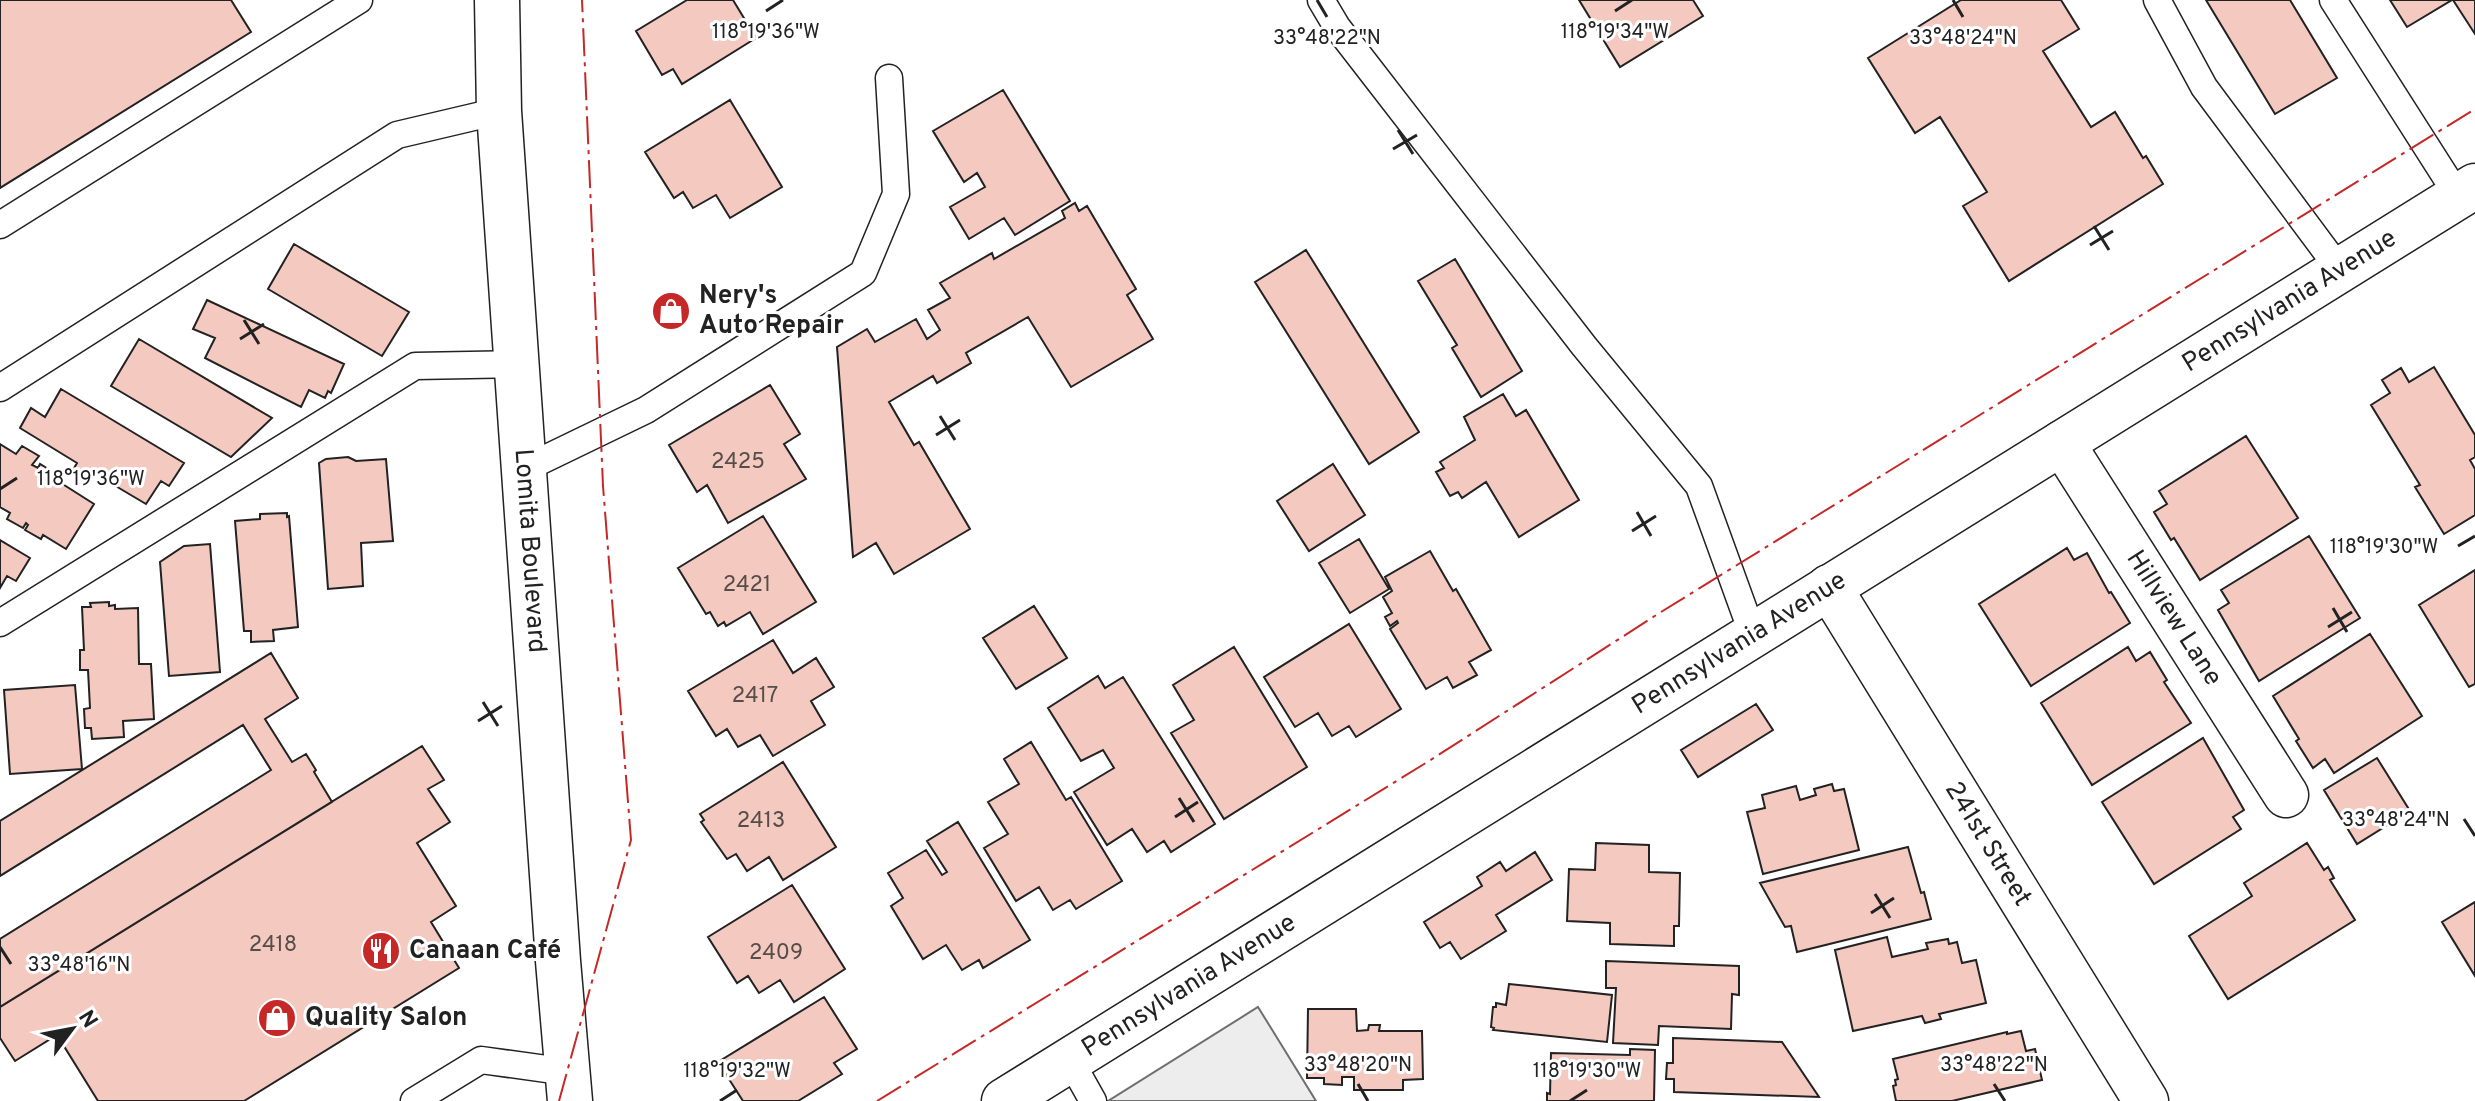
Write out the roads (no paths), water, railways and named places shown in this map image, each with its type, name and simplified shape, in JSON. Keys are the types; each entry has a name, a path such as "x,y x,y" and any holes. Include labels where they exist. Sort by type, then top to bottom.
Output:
{"street":[{"name":"Lomita Boulevard","path":"497,0 499,111 569,1086"},
{"name":"Pennsylvania Avenue","path":"1004,1101 2467,191"},
{"name":"Hillview Lane","path":"2062,443 2286,795"},
{"name":"241st Street","path":"1829,587 2146,1101"}],"lane":[{"path":"0,225 359,0"},
{"path":"1321,0 1337,27 1584,346 1699,486 1753,635"},
{"path":"2157,0 2204,87 2340,270"},
{"path":"2333,0 2467,191"},
{"path":"524,469 646,410 863,273 896,194 889,78"},
{"path":"0,388 397,135 499,111"},
{"path":"0,623 415,366 517,364"},
{"path":"414,1101 481,1060 569,1086"},
{"path":"1070,1060 1093,1101"}],"place":[{"name":"Nery's Auto Repair","path":"671,311"},
{"name":"Canaan Café","path":"381,951"},
{"name":"Quality Salon","path":"277,1018"}]}
